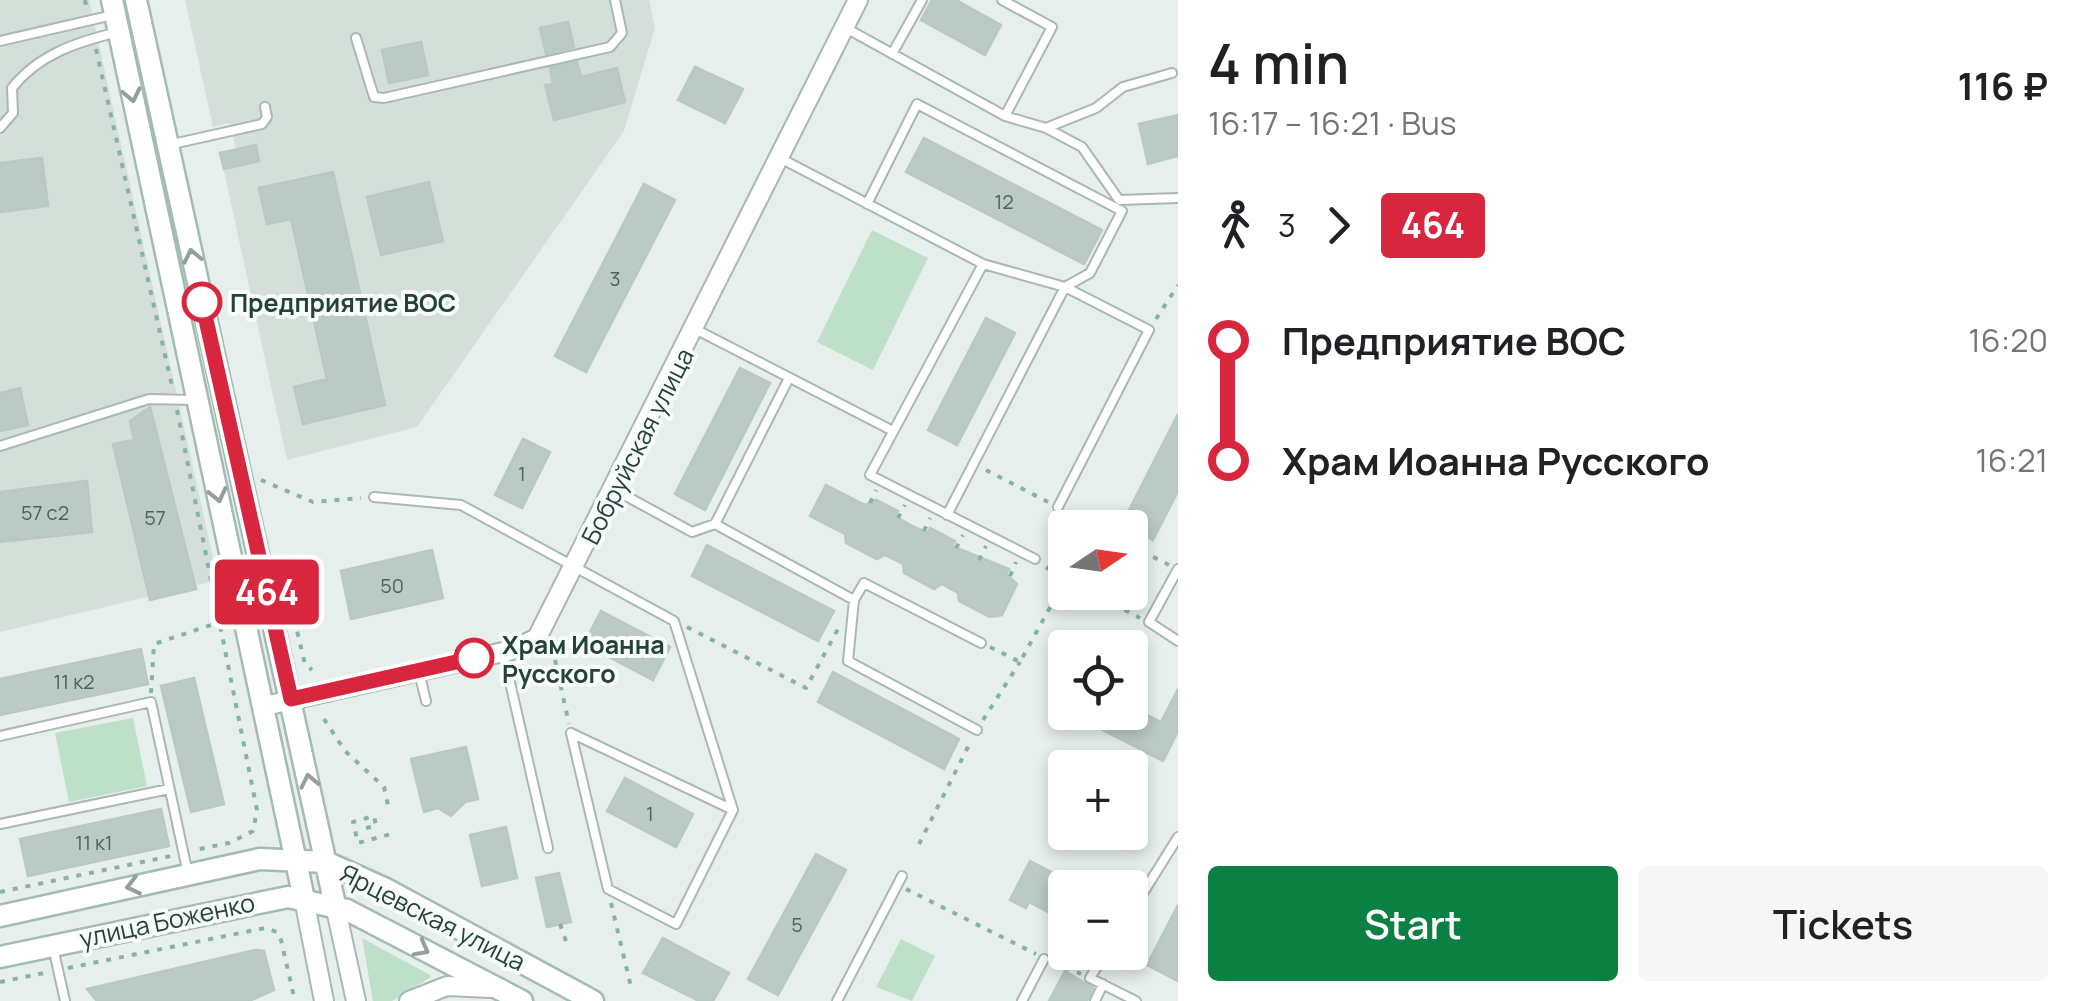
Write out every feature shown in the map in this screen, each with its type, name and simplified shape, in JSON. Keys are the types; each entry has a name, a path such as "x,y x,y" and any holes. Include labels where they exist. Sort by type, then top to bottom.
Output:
{"main road":[{"path":"136,0 335,906"},
{"path":"115,16 304,898"},
{"name":"улица Боженко","path":"0,915 185,864 297,858 326,862"},
{"name":"Ярцевская улица","path":"326,862 386,889 594,1001"},
{"name":"улица Боженко","path":"0,957 269,898 304,898 335,906"},
{"name":"Ярцевская улица","path":"335,906 522,1001"}],"street":[{"name":"Бобруйская улица","path":"265,706 503,652 537,638 615,490 858,0"},
{"path":"304,898 324,1001"},
{"path":"335,906 356,1001"},
{"path":"410,1001 448,986 500,990"}],"lane":[{"path":"356,38 368,88 374,97 384,98 610,48 622,33 615,0"},
{"path":"892,54 922,0"},
{"path":"1002,0 1052,28 1004,116"},
{"path":"0,128 12,113 12,88 22,74 70,44 94,38 115,16"},
{"path":"0,41 115,16"},
{"path":"844,27 1004,116 1046,128 1082,147 1119,200 1178,198"},
{"path":"1046,128 1096,108 1122,87 1172,73"},
{"path":"867,204 916,104 1122,211 1090,274 1065,287 947,514"},
{"path":"144,150 262,124 267,117 265,107"},
{"path":"778,157 982,264 1065,287 1149,330 1058,507"},
{"path":"982,264 870,475 1035,559"},
{"path":"696,329 892,431"},
{"path":"615,490 692,532 715,524 789,378"},
{"path":"0,446 149,399 196,400"},
{"path":"374,497 461,505 674,621 733,810 676,924 608,889 572,733"},
{"path":"715,524 854,600"},
{"path":"1178,569 1149,622 1178,642"},
{"path":"977,730 848,661 854,600 864,582 981,643"},
{"path":"503,652 548,848"},
{"path":"418,670 426,701"},
{"path":"0,736 151,702 185,864"},
{"path":"572,733 733,810"},
{"path":"0,824 169,789"},
{"path":"1148,885 1178,837"},
{"path":"837,1001 900,880"},
{"path":"52,946 65,1001"},
{"path":"1022,1001 1044,958"},
{"path":"1095,970 1090,978 1136,1001"},
{"path":"1094,1001 1103,984"}],"path":[{"path":"0,892 185,864 252,831 256,820 175,399 94,38"},
{"path":"1149,330 1178,286"},
{"path":"974,464 1064,510"},
{"path":"261,480 313,502 374,497"},
{"path":"870,503 876,490"},
{"path":"898,518 905,505"},
{"path":"924,531 930,518"},
{"path":"956,548 963,534"},
{"path":"978,560 986,546"},
{"path":"1150,555 1178,569"},
{"path":"1035,559 1048,568"},
{"path":"1010,576 1016,562"},
{"path":"674,621 806,688 854,600"},
{"path":"919,844 977,730 1048,609"},
{"path":"1125,610 1149,622"},
{"path":"151,702 154,644 219,623"},
{"path":"981,643 1020,662"},
{"path":"555,660 572,733"},
{"path":"324,719 357,764 384,787 389,810"},
{"path":"366,828 376,826 374,816 352,822 358,842 396,833"},
{"path":"900,880 1044,958 1090,978"},
{"path":"608,889 630,987"},
{"path":"560,924 567,944"},
{"path":"0,982 265,928 277,932 282,940 295,1001"}],"shaded area":[{"path":"0,0 89,0 218,580 0,632"},
{"path":"185,0 649,0 655,28 624,131 417,427 287,460 220,153 236,149 230,123 213,127"}],"green space":[{"path":"872,230 928,258 873,370 817,342"},
{"path":"133,718 147,786 69,802 55,733"},
{"path":"362,938 431,977 392,1001 373,1001"},
{"path":"901,939 935,956 912,1001 876,987"}],"building":[{"path":"932,0 956,0 1001,25 985,55 921,20"},
{"path":"568,22 574,47 546,54 540,28"},
{"path":"421,42 428,75 389,83 382,50"},
{"path":"577,62 581,77 617,68 625,102 554,120 545,85 553,84 550,68"},
{"path":"695,67 743,89 725,123 678,100"},
{"path":"1178,115 1178,156 1148,164 1139,124"},
{"path":"924,138 1102,230 1084,264 906,172"},
{"path":"256,145 259,161 224,169 220,153"},
{"path":"42,158 48,206 0,212 0,163"},
{"path":"333,172 385,405 303,424 294,387 327,379 291,219 267,224 259,188"},
{"path":"429,182 443,241 381,255 367,197"},
{"path":"644,184 675,200 586,372 555,356"},
{"path":"986,318 1015,333 957,445 928,430"},
{"path":"740,368 770,383 705,510 675,494"},
{"path":"20,388 28,425 0,431 0,393"},
{"path":"150,407 196,589 150,600 113,444 134,440 130,421"},
{"path":"1178,414 1178,491 1153,540 1148,537 1148,510 1129,510"},
{"path":"523,439 550,452 522,508 495,495"},
{"path":"87,481 92,532 0,542 0,492"},
{"path":"826,485 865,505 876,500 898,511 895,516 912,526 928,533 930,528 955,541 952,546 1009,569 1006,574 1017,584 1002,615 990,617 959,601 958,593 942,584 934,589 904,573 903,564 885,555 877,559 846,543 845,534 810,516"},
{"path":"707,545 834,611 818,641 692,576"},
{"path":"432,550 443,598 351,619 341,571"},
{"path":"601,611 670,647 653,680 584,644"},
{"path":"141,649 148,684 0,715 0,679"},
{"path":"833,672 959,739 944,769 818,702"},
{"path":"194,678 224,804 191,812 161,686"},
{"path":"1178,689 1178,731 1163,761 1103,730 1148,730 1148,715 1161,722"},
{"path":"466,747 478,799 465,802 451,816 438,808 424,812 411,759"},
{"path":"625,778 693,814 676,847 607,811"},
{"path":"161,809 169,846 28,876 20,839"},
{"path":"506,827 517,878 482,886 470,835"},
{"path":"816,854 846,870 778,995 748,979"},
{"path":"1030,861 1048,870 1048,912 1029,902 1026,908 1010,900"},
{"path":"559,873 571,922 547,927 536,878"},
{"path":"1178,905 1178,981 1148,963"},
{"path":"663,938 729,973 713,1001 699,1001 643,973"},
{"path":"264,951 274,990 249,1001 97,1001 87,989"},
{"path":"1065,971 1093,988 1087,1001 1049,1001"}],"bus line":[{"name":"464","path":"202,302 291,699 474,658"}],"place":[{"name":"Предприятие ВОС","path":"202,302"},
{"name":"Храм Иоанна Русского","path":"474,658"}]}
